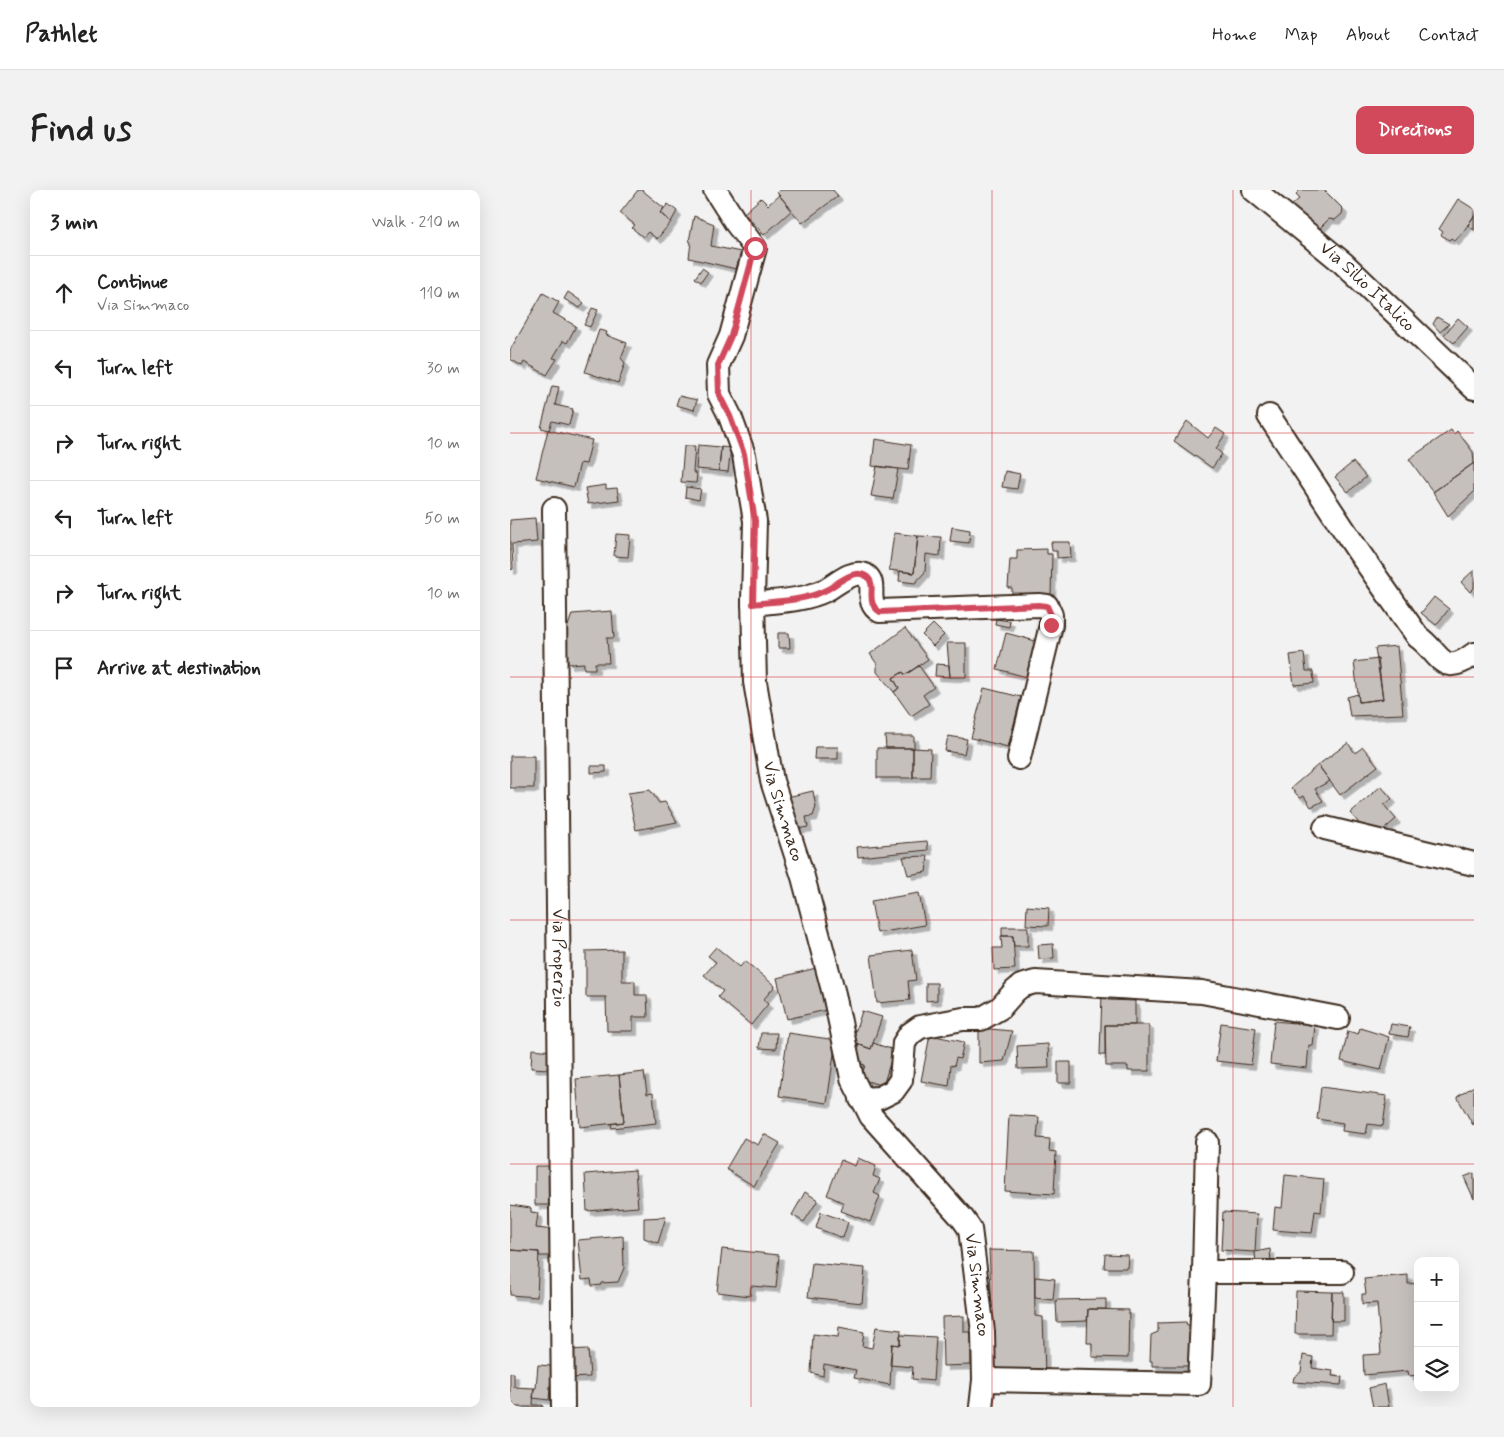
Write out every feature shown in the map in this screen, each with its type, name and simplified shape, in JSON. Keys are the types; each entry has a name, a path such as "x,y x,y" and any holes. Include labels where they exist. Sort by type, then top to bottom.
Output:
{"street":[{"name":"Via Simmaco","path":"715,190 736,224 755,248 731,336 718,365 719,394 730,416 744,454 755,521 753,604 755,682 772,781 803,877 834,994 852,1078 861,1099 870,1116 970,1229 983,1332 984,1380 980,1407"},
{"name":"Via Silio Italico","path":"1254,190 1343,264 1474,388"},
{"path":"1269,416 1418,637 1427,643 1439,660 1446,664 1457,663 1474,654"},
{"name":"Via Properzio","path":"554,509 563,1407"},
{"path":"753,604 797,599 828,589 855,574 862,574 867,576 871,584 871,602 880,612 1047,606 1051,615 1051,625 1019,758"},
{"path":"1325,828 1474,864"},
{"path":"861,1099 879,1098 893,1091 900,1080 904,1043 910,1034 920,1027 963,1019 981,1019 1000,1008 1022,986 1035,982 1202,992 1338,1018"},
{"path":"984,1380 1199,1384 1207,1142"},
{"path":"1204,1272 1342,1272"}],"building":[{"path":"638,190 642,190 664,208 660,213 671,222 657,239 648,232 643,237 632,228 635,225 620,213"},
{"path":"779,190 833,190 838,196 802,223 779,195 777,192"},
{"path":"1300,190 1324,190 1343,209 1342,214 1335,220 1329,219 1314,234 1291,206 1300,198 1296,194"},
{"path":"779,195 792,210 764,235 744,213 761,198 768,205"},
{"path":"1458,199 1474,209 1474,216 1455,241 1441,235 1443,232 1439,229"},
{"path":"668,204 677,211 671,222 660,213"},
{"path":"694,216 714,224 711,246 741,252 736,269 689,258 691,242 689,241"},
{"path":"1474,216 1474,230 1468,225"},
{"path":"702,268 708,272 701,282 695,278"},
{"path":"568,292 584,303 580,308 564,299"},
{"path":"543,293 559,302 553,313 576,326 567,343 563,341 553,358 557,359 547,375 524,362 522,366 510,359 510,350"},
{"path":"592,308 598,310 590,327 584,325"},
{"path":"1437,317 1449,324 1440,332 1433,324"},
{"path":"1458,318 1468,327 1454,343 1444,335"},
{"path":"599,330 607,332 606,335 627,343 621,358 625,363 618,383 585,372"},
{"path":"552,386 559,387 555,405 573,409 569,425 552,421 549,430 541,428"},
{"path":"679,396 697,400 694,410 676,405"},
{"path":"1187,421 1208,438 1216,428 1225,434 1216,449 1222,454 1212,468 1174,441"},
{"path":"548,430 592,440 586,464 580,463 574,487 536,478"},
{"path":"1451,430 1454,434 1457,431 1473,452 1474,463 1433,492 1409,459"},
{"path":"875,439 911,445 908,470 872,466"},
{"path":"698,445 721,447 719,471 696,469"},
{"path":"684,446 695,446 693,472 697,474 696,483 681,482"},
{"path":"721,447 731,448 728,472 719,471"},
{"path":"1353,462 1366,477 1348,492 1335,477"},
{"path":"1474,463 1474,492 1448,516 1433,492"},
{"path":"877,466 898,469 893,499 871,496"},
{"path":"1005,471 1020,474 1017,489 1002,487"},
{"path":"606,485 606,489 617,488 619,500 588,504 585,488"},
{"path":"686,487 701,489 699,500 685,497"},
{"path":"535,518 537,542 512,544 513,569 510,570 510,520"},
{"path":"952,527 970,530 969,543 950,541"},
{"path":"894,533 918,536 914,573 889,570"},
{"path":"616,534 630,535 628,557 614,556"},
{"path":"918,536 941,537 940,556 926,554 925,572 915,583 899,581 900,571 914,573"},
{"path":"1051,542 1070,542 1071,557 1057,558 1057,551 1052,551"},
{"path":"1047,549 1047,554 1052,554 1051,595 1012,593 1012,588 1008,588 1010,559 1017,559 1017,550"},
{"path":"1474,570 1474,588 1470,592 1461,582"},
{"path":"1434,597 1449,609 1436,625 1421,613"},
{"path":"612,611 614,638 607,638 609,663 595,663 595,669 584,669 584,663 568,664 566,625 568,626 572,614"},
{"path":"996,619 1010,621 1009,627 995,624"},
{"path":"933,624 944,635 933,646 922,635"},
{"path":"905,628 928,659 905,675 903,672 893,678 899,688 894,692 877,672 877,664 870,654"},
{"path":"778,633 789,633 790,648 778,648"},
{"path":"1006,633 1043,643 1034,679 997,669"},
{"path":"947,643 966,643 966,677 950,677"},
{"path":"1397,646 1403,714 1350,716 1347,697 1358,694 1359,702 1383,699 1375,648"},
{"path":"1304,653 1306,671 1313,671 1314,683 1294,685 1290,655"},
{"path":"1378,659 1383,699 1359,702 1354,662"},
{"path":"936,664 949,665 950,677 935,676"},
{"path":"919,666 934,687 923,695 929,704 911,716 894,692 899,688 893,678 903,672 905,675"},
{"path":"984,688 1021,697 1008,747 971,738"},
{"path":"885,736 914,736 914,748 886,748"},
{"path":"948,736 967,739 964,754 945,751"},
{"path":"1348,743 1355,753 1363,747 1378,766 1340,795 1318,765"},
{"path":"815,747 838,747 838,759 814,759"},
{"path":"877,748 913,748 913,778 877,778"},
{"path":"913,748 931,749 930,777 913,777"},
{"path":"510,756 534,756 534,788 510,788"},
{"path":"1318,765 1330,781 1315,789 1323,801 1311,807 1304,796 1300,798 1291,788"},
{"path":"591,766 606,766 606,772 591,773"},
{"path":"1381,786 1392,799 1384,805 1396,819 1373,839 1350,813"},
{"path":"650,790 659,803 665,802 677,822 636,830 628,793"},
{"path":"813,791 816,807 813,816 806,817 808,827 797,829 787,797"},
{"path":"927,841 928,850 858,857 857,847"},
{"path":"928,856 926,872 908,875 903,857"},
{"path":"919,893 925,925 877,933 871,901"},
{"path":"1027,906 1049,908 1048,926 1026,925"},
{"path":"1002,927 1028,927 1028,946 1014,946 1013,936 1002,936"},
{"path":"1001,936 1013,936 1015,969 994,970 993,948 1002,948"},
{"path":"1053,944 1054,958 1039,959 1038,945"},
{"path":"716,947 740,967 745,961 775,986 763,1000 768,1004 751,1025 718,997 723,991 704,975 716,962 708,956"},
{"path":"622,950 622,981 635,981 635,995 647,995 648,1017 633,1017 633,1031 607,1031 606,997 586,997 586,951"},
{"path":"912,950 916,980 908,981 910,1000 877,1003 871,955"},
{"path":"816,968 826,1010 787,1019 777,978"},
{"path":"926,983 937,983 937,1000 926,1001"},
{"path":"1102,993 1109,994 1108,1000 1135,1001 1135,1025 1105,1025 1105,1055 1100,1055"},
{"path":"862,1011 882,1017 871,1049 852,1042"},
{"path":"1274,1021 1315,1025 1313,1046 1309,1045 1307,1068 1270,1064"},
{"path":"1221,1023 1256,1028 1251,1065 1216,1061"},
{"path":"1391,1024 1410,1027 1408,1037 1389,1034"},
{"path":"1105,1025 1149,1025 1149,1071 1128,1071 1128,1066 1106,1066"},
{"path":"979,1028 1012,1031 1004,1061 979,1063"},
{"path":"1360,1028 1389,1037 1381,1070 1341,1061 1348,1031 1358,1034"},
{"path":"761,1033 777,1033 776,1049 759,1048"},
{"path":"788,1033 836,1040 827,1103 779,1096"},
{"path":"930,1035 964,1042 960,1059 956,1058 954,1066 951,1065 949,1086 921,1081"},
{"path":"873,1043 894,1050 883,1086 861,1079 865,1065 851,1061 857,1044 871,1049"},
{"path":"1048,1044 1049,1068 1018,1069 1017,1046"},
{"path":"532,1049 552,1051 550,1069 531,1068"},
{"path":"1058,1062 1071,1062 1071,1083 1058,1083"},
{"path":"644,1072 647,1094 653,1093 656,1123 612,1128 611,1124 624,1122 619,1075"},
{"path":"619,1075 624,1122 580,1127 576,1079"},
{"path":"1474,1086 1474,1124 1473,1125 1457,1097"},
{"path":"1321,1087 1387,1096 1383,1126 1368,1124 1366,1134 1342,1131 1343,1123 1317,1119"},
{"path":"1009,1115 1039,1117 1037,1138 1050,1139 1049,1151 1056,1152 1054,1194 1005,1191"},
{"path":"764,1134 780,1143 754,1186 726,1169 744,1138 758,1145"},
{"path":"858,1158 876,1166 873,1176 880,1179 874,1193 880,1196 870,1222 841,1211 844,1203 827,1195 841,1160 855,1166"},
{"path":"535,1166 551,1166 552,1205 535,1205"},
{"path":"635,1170 638,1207 587,1211 585,1174"},
{"path":"1474,1173 1474,1199 1464,1177"},
{"path":"1285,1175 1324,1179 1321,1212 1315,1211 1312,1233 1273,1230 1275,1207 1282,1208"},
{"path":"805,1192 818,1200 804,1222 792,1215"},
{"path":"510,1205 531,1208 531,1212 538,1213 536,1228 554,1230 551,1256 539,1256 539,1252 510,1250"},
{"path":"821,1212 848,1222 843,1238 816,1228"},
{"path":"1223,1212 1257,1214 1255,1252 1221,1250"},
{"path":"666,1217 658,1243 644,1238 644,1218"},
{"path":"623,1236 624,1268 618,1282 601,1283 601,1285 592,1286 591,1279 582,1280 578,1240"},
{"path":"722,1249 779,1255 776,1288 751,1286 750,1296 717,1292"},
{"path":"1270,1249 1271,1263 1256,1265 1255,1252"},
{"path":"510,1250 539,1252 537,1297 510,1295"},
{"path":"989,1250 1034,1251 1035,1316 1043,1317 1045,1373 995,1369"},
{"path":"1105,1254 1128,1255 1127,1268 1104,1268"},
{"path":"812,1263 865,1268 862,1303 808,1297"},
{"path":"1408,1275 1408,1284 1414,1283 1414,1375 1409,1376 1408,1371 1364,1375 1363,1355 1381,1354 1377,1303 1362,1304 1362,1294 1366,1294 1364,1279"},
{"path":"1035,1277 1055,1279 1053,1300 1035,1298"},
{"path":"1296,1291 1332,1292 1331,1334 1295,1334"},
{"path":"1332,1292 1344,1292 1344,1321 1331,1321"},
{"path":"1106,1299 1106,1309 1088,1309 1087,1321 1057,1322 1056,1300"},
{"path":"1088,1309 1129,1310 1128,1358 1092,1357 1092,1343 1087,1343"},
{"path":"964,1316 964,1332 975,1332 976,1351 971,1351 971,1365 943,1366 942,1317"},
{"path":"1186,1322 1187,1325 1192,1325 1193,1366 1152,1366 1152,1361 1150,1361 1151,1335 1158,1332 1158,1323"},
{"path":"839,1327 864,1332 862,1346 872,1348 876,1327 901,1330 900,1345 892,1344 890,1385 854,1378 856,1370 824,1364 823,1376 811,1373 813,1334 838,1337"},
{"path":"900,1335 936,1337 933,1381 912,1379 913,1367 890,1365 892,1344 900,1345"},
{"path":"588,1349 590,1377 569,1378 567,1350"},
{"path":"1303,1355 1313,1357 1312,1368 1333,1371 1332,1376 1342,1377 1341,1385 1293,1382 1294,1377 1301,1372"},
{"path":"538,1365 552,1366 549,1400 533,1398"},
{"path":"510,1373 514,1373 514,1387 534,1388 533,1405 543,1405 543,1407 513,1407 513,1403 510,1403"},
{"path":"1385,1384 1389,1407 1373,1407 1369,1388"}],"route":[{"path":"755,248 731,336 718,365 719,394 730,416 744,454 755,521 753,604 797,599 828,589 855,574 862,574 867,576 871,584 871,602 880,612 1039,605 1047,606 1051,615 1051,625"}]}
